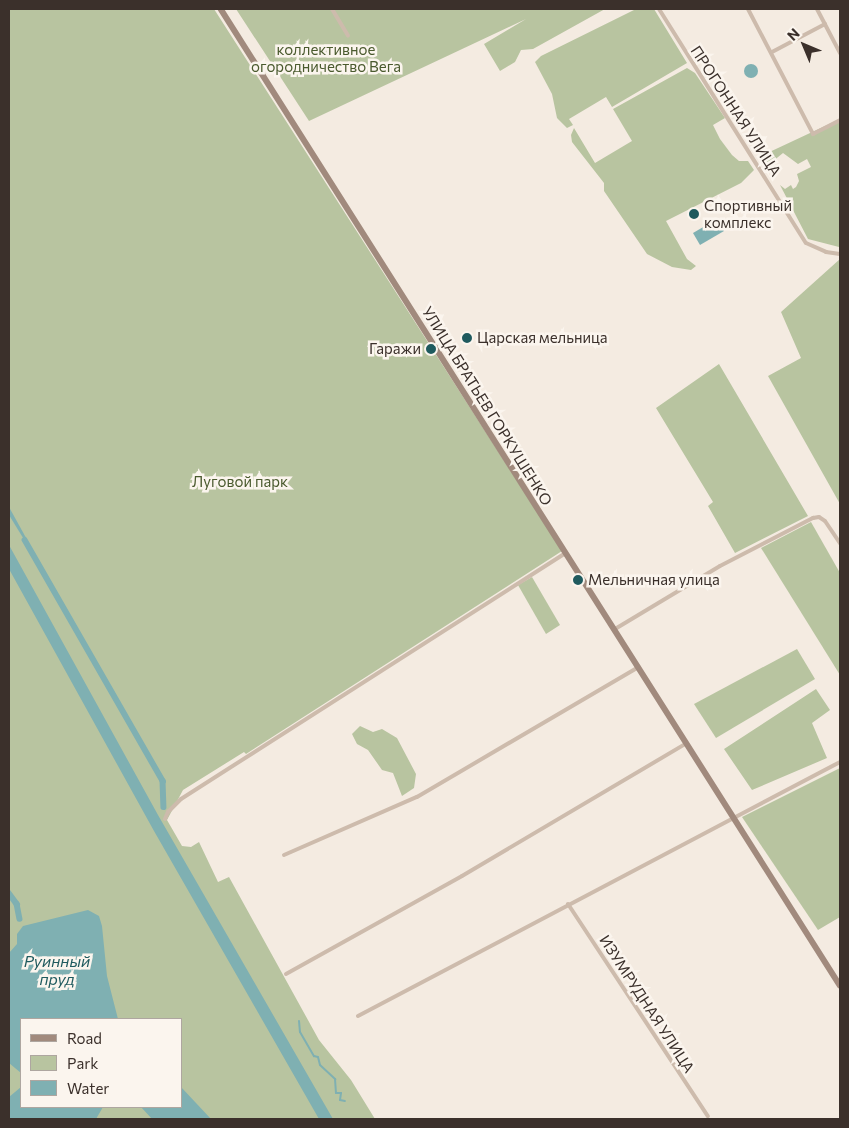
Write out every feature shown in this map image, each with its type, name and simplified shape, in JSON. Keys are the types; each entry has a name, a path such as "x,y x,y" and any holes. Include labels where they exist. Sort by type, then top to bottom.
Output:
{"street":[{"name":"УЛИЦА БРАТЬЕВ ГОРКУШЕНКО","path":"220,9 840,985"},
{"path":"332,9 348,36"},
{"name":"ПРОГОННАЯ УЛИЦА","path":"661,9 806,243 813,248 840,254"},
{"path":"748,9 813,134 840,120"},
{"path":"817,9 840,53"},
{"path":"772,52 824,24"},
{"path":"615,629 720,566 813,518 819,517 825,522 840,543"},
{"path":"165,819 168,812 181,799 566,553"},
{"path":"284,856 417,796 639,667"},
{"path":"286,974 462,876 686,743"},
{"path":"358,1016 840,762"},
{"name":"ИЗУМРУДНАЯ УЛИЦА","path":"568,904 708,1116"}],"green space":[{"name":"Луговой парк","path":"9,9 214,9 562,551 246,754 244,752 183,790 167,820 182,846 191,847 199,842 218,882 229,877 319,1040 351,1080 375,1119 9,1119"},
{"name":"коллективное огородничество Вега","path":"236,9 605,9 533,49 521,50 515,62 500,71 484,44 526,19 309,121"},
{"path":"636,9 654,9 687,63 612,107 606,97 569,119 573,125 567,128 557,118 552,94 535,62 541,56"},
{"path":"687,68 695,73 725,118 713,125 720,139 732,155 739,161 748,161 754,170 741,183 666,221 687,259 696,266 691,270 672,267 647,254 604,191 604,183 572,142 571,135 574,128 595,163 632,141 613,109"},
{"path":"840,119 839,247 808,239 780,185 785,189 791,185 793,189 796,187 799,181 797,174 811,167 807,159 798,164 783,153 767,166 761,156"},
{"path":"840,259 840,504 768,376 801,358 781,312"},
{"path":"719,364 808,516 735,553 708,506 713,502 656,408"},
{"path":"811,522 840,573 840,675 761,548"},
{"path":"532,577 560,625 546,634 518,585"},
{"path":"797,649 815,679 716,738 694,704"},
{"path":"816,689 830,710 812,723 827,758 752,790 724,749"},
{"path":"360,726 373,732 382,729 397,738 416,774 414,788 402,796 393,773 382,770 368,750 357,744 352,734"},
{"path":"840,768 840,917 818,930 742,817"}],"water":[{"path":"751,64 756,66 758,71 756,76 751,78 746,76 744,71 746,66"},
{"path":"717,219 724,231 700,245 693,233"},
{"path":"9,507 30,545 28,546 9,515"},
{"path":"9,545 158,815 333,1119 319,1119 154,831 9,569"},
{"name":"Руинный пруд","path":"88,910 99,916 102,926 107,976 118,1018 20,1018 20,1072 9,1063 9,953 17,944 17,934 23,926"},
{"path":"20,1088 20,1108 102,1108 96,1119 9,1119 9,1097"},
{"path":"182,1088 211,1119 152,1119 142,1108 182,1108"}],"waterway":[{"path":"25,540 163,781 164,807"},
{"path":"9,893 17,904 20,919"},
{"path":"299,1021 300,1032 314,1056 318,1057 320,1065 335,1079 336,1093 341,1093 340,1100 345,1101"}],"place":[{"name":"Спортивный комплекс","path":"694,214"},
{"name":"Царская мельница","path":"467,338"},
{"name":"Гаражи","path":"431,349"},
{"name":"Мельничная улица","path":"578,580"}]}
